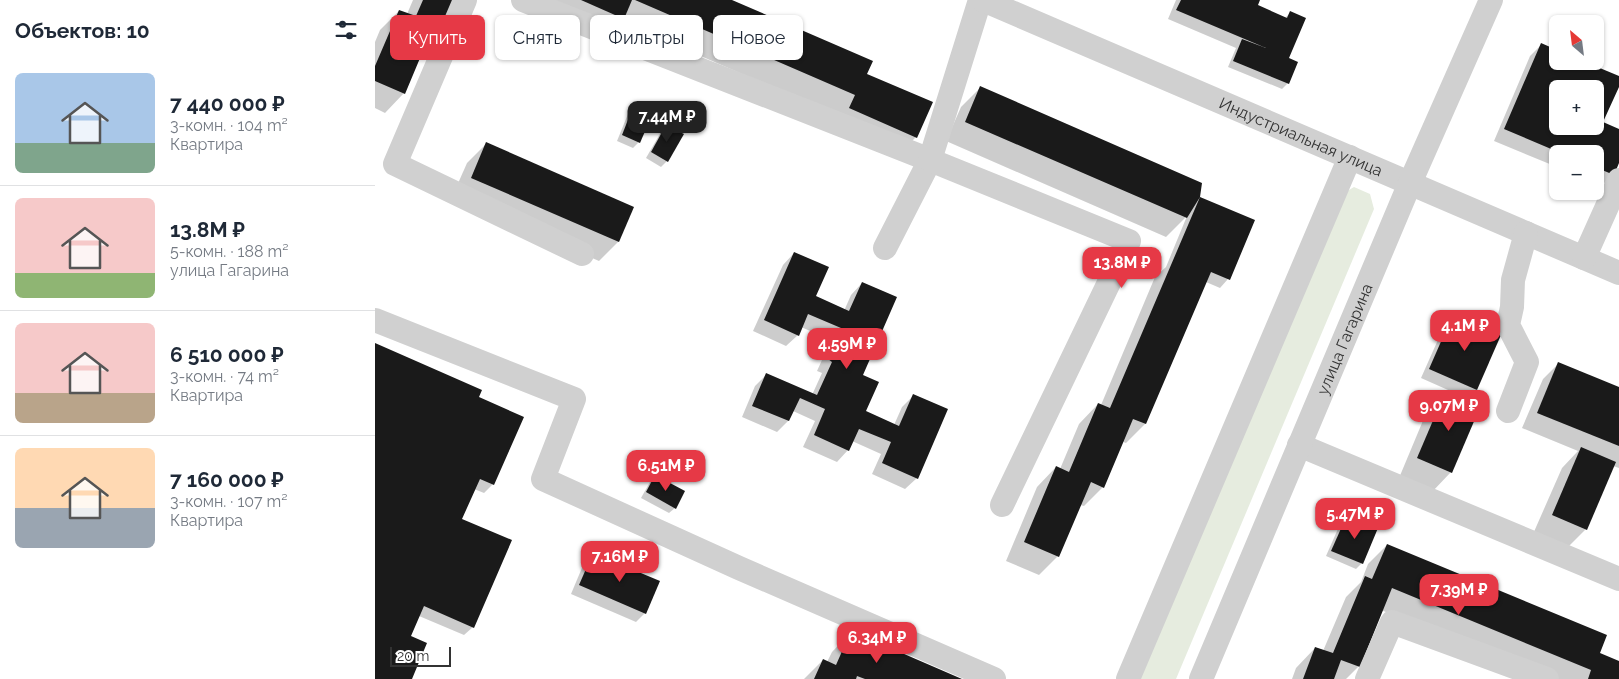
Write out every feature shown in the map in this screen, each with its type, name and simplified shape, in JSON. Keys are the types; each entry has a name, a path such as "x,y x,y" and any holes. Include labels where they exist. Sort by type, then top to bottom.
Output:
{"street":[{"path":"465,0 395,164 582,254"},
{"path":"523,0 1129,240 1002,505"},
{"path":"885,248 931,160 981,0"},
{"name":"Индустриальная улица","path":"981,0 1619,273"},
{"name":"улица Гагарина","path":"1201,679 1410,183 1491,0"},
{"path":"1128,679 1350,157"},
{"path":"1583,258 1619,180"},
{"path":"1508,410 1527,362 1508,325 1512,307 1513,280 1525,233"},
{"path":"375,320 574,399 543,479 739,568 994,679"},
{"path":"1299,445 1619,578"},
{"path":"1367,679 1391,622 1547,679"}],"shaded area":[{"path":"1354,187 1370,194 1374,209 1176,679 1136,679 1339,196"}],"building":[{"path":"423,0 465,0 459,15 416,15"},
{"path":"581,0 632,0 626,15 615,15"},
{"path":"635,0 732,0 767,15 713,15 713,34 703,29 703,15 670,15"},
{"path":"1181,0 1260,0 1258,5 1287,18 1290,11 1306,18 1289,58 1298,62 1289,84 1233,61 1242,39 1266,48 1176,10"},
{"path":"399,10 413,15 397,15"},
{"path":"390,31 390,60 419,60 405,94 375,81 375,66"},
{"path":"803,31 873,61 867,74 933,102 917,138 849,108 855,95 774,60 803,60"},
{"path":"1541,43 1549,46 1549,70 1604,70 1619,76 1619,87 1604,120 1604,80 1549,80 1549,135 1604,135 1604,122 1619,129 1619,163 1614,175 1604,171 1604,145 1549,145 1549,148 1504,129"},
{"path":"980,86 1202,183 1200,197 1187,218 965,122"},
{"path":"633,107 652,115 640,143 622,135"},
{"path":"666,125 684,134 668,162 651,152"},
{"path":"486,142 634,207 619,242 471,178"},
{"path":"1200,197 1255,220 1230,280 1211,272 1146,424 1133,419 1104,488 1091,482 1059,557 1024,542 1056,466 1069,472 1098,403 1110,408"},
{"path":"794,252 829,267 816,296 849,311 862,282 897,297 863,375 879,382 866,411 899,426 913,394 948,409 918,479 882,463 891,442 859,429 849,451 814,435 825,409 800,398 789,421 752,406 766,373 817,395 832,362 828,359 841,328 808,314 799,336 764,320"},
{"path":"1453,314 1501,335 1477,390 1429,369"},
{"path":"375,343 482,390 479,397 524,417 494,485 480,479 462,519 512,540 474,628 424,606 411,636 427,643 412,679 375,679"},
{"path":"1558,362 1619,387 1619,446 1537,413"},
{"path":"1446,390 1481,405 1452,473 1417,458"},
{"path":"1581,447 1616,462 1587,530 1552,515"},
{"path":"655,475 685,491 676,509 646,492"},
{"path":"1347,515 1378,528 1363,564 1331,551"},
{"path":"1387,544 1607,635 1600,653 1619,661 1619,679 1588,679 1591,670 1392,588 1360,667 1341,660 1334,679 1303,679 1315,647 1333,653 1365,576 1372,579"},
{"path":"593,553 660,581 646,614 579,585"},
{"path":"851,631 962,679 865,679 857,676 856,679 814,679 823,659 836,665"}]}
